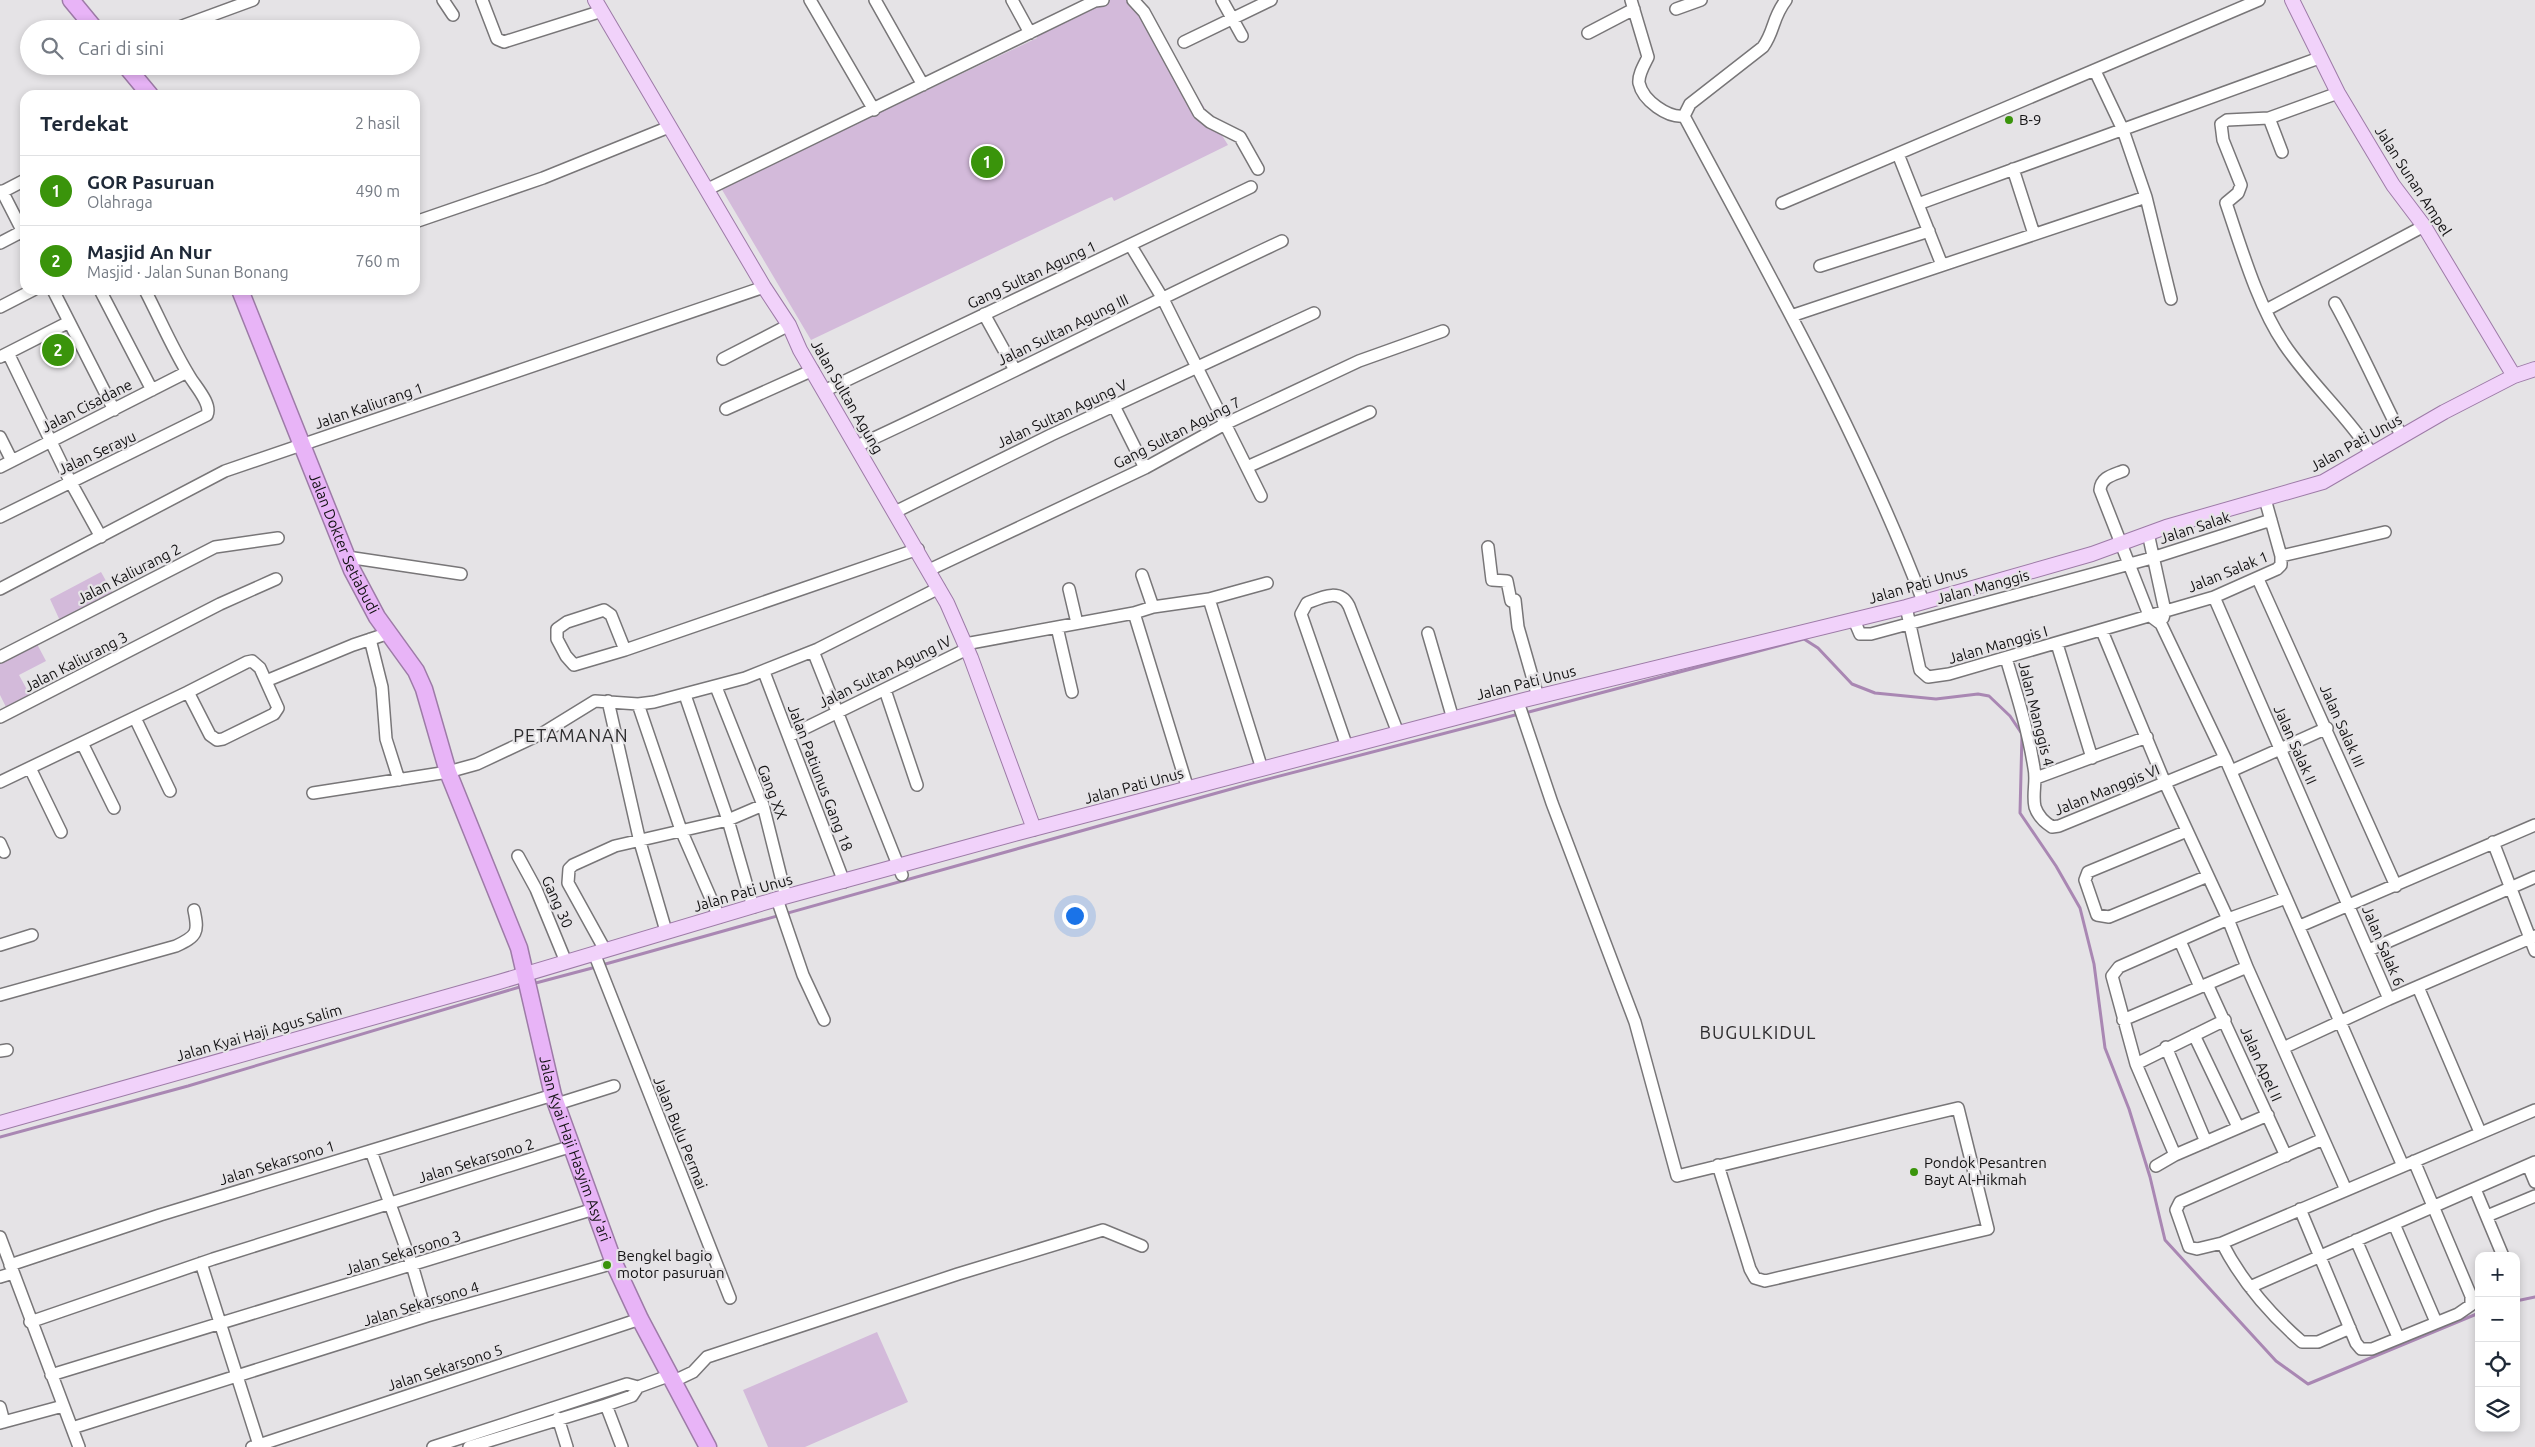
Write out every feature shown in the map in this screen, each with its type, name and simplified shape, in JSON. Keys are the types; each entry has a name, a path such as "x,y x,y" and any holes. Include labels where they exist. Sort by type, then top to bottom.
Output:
{"highway":[{"path":"71,0 88,20"},
{"path":"133,75 146,90"},
{"name":"Jalan Dokter Setiabudi","path":"242,295 347,557 367,599 416,671 424,689 448,772 457,795"},
{"name":"Jalan Kyai Haji Hasyim Asy'ari","path":"457,795 519,948 555,1099 614,1263 640,1319 708,1447"}],"main road":[{"name":"Jalan Sunan Ampel","path":"2292,0 2338,94 2393,185 2424,226 2514,376"},
{"name":"Jalan Sultan Agung","path":"599,6 669,127 789,326 800,350 918,549 943,596 966,646 1034,829"},
{"name":"Jalan Pati Unus","path":"528,981 566,962 598,956 666,932 753,907 782,907 844,882 900,871 1034,829 1453,719 1521,708 1538,697 1908,615 1923,601 2125,553 2268,510 2323,482 2514,376 2535,369"},
{"name":"Jalan Kyai Haji Agus Salim","path":"0,1123 528,981"}],"street":[{"path":"199,20 253,0"},
{"path":"443,0 453,15"},
{"path":"482,0 497,39 504,42 599,6"},
{"path":"810,0 871,105"},
{"path":"875,0 920,81"},
{"path":"1012,0 1028,29"},
{"path":"708,189 920,81 1028,29 1098,0"},
{"path":"1133,0 1144,12 1199,113 1210,122 1240,137 1258,169"},
{"path":"1222,0 1242,36"},
{"path":"1184,42 1271,0"},
{"path":"1676,9 1701,0"},
{"path":"1684,116 1690,104 1763,47 1770,35 1774,16 1786,0"},
{"path":"1782,203 2259,0"},
{"path":"1588,33 1632,5 1648,57 1639,76 1639,84 1651,101 1668,114 1684,116"},
{"path":"1918,204 2319,58"},
{"path":"2095,71 2123,130 2146,197 2171,299"},
{"path":"2338,94 2269,118 2227,120 2220,126 2241,185 2238,193 2226,203 2271,324 2298,364 2348,420 2372,454"},
{"path":"1684,116 1791,316 1899,540 1923,601"},
{"path":"2269,118 2282,152"},
{"path":"420,220 543,178 669,127"},
{"path":"1898,154 1942,266"},
{"path":"2013,169 2034,234"},
{"path":"20,182 1,192 20,226"},
{"name":"Gang Sultan Agung 1","path":"824,391 1251,188"},
{"path":"1791,316 2146,197"},
{"path":"2266,310 2424,226"},
{"path":"1820,266 1929,231"},
{"path":"0,243 20,235"},
{"name":"Jalan Sultan Agung III","path":"857,446 950,403 1282,241"},
{"path":"1131,246 1163,299 1261,496"},
{"name":"Jalan Kaliurang 1","path":"0,589 225,471 764,287"},
{"path":"0,299 20,289"},
{"path":"0,307 24,295"},
{"path":"56,295 114,410"},
{"path":"103,295 152,390"},
{"path":"148,295 187,372"},
{"path":"2335,302 2402,437"},
{"name":"Jalan Sultan Agung V","path":"895,512 1114,406 1314,313"},
{"path":"984,314 1015,370"},
{"path":"69,322 4,355 52,440 70,481 101,536"},
{"path":"723,359 789,326"},
{"name":"Gang Sultan Agung 7","path":"929,570 1145,468 1225,424 1360,361 1442,331"},
{"path":"726,409 813,370"},
{"name":"Jalan Cisadane","path":"0,467 187,372"},
{"name":"Jalan Serayu","path":"0,517 207,415 209,408 187,372"},
{"path":"1114,406 1145,468"},
{"path":"1247,467 1370,412"},
{"path":"0,437 12,461"},
{"path":"2123,471 2107,477 2100,485 2100,490 2149,615 2161,624 2231,770 2403,1166"},
{"name":"Jalan Salak","path":"2125,553 2268,510"},
{"name":"Jalan Salak 1","path":"2149,615 2214,597 2258,579 2280,567 2281,556 2268,510"},
{"path":"2281,556 2385,532"},
{"name":"Jalan Kaliurang 2","path":"0,657 215,547 278,538"},
{"path":"2149,546 2165,611 2161,624"},
{"path":"1488,547 1492,580 1507,580 1511,601 1515,600 1518,627 1538,697"},
{"path":"624,650 611,615 604,610 567,622 557,629 557,639 566,656 574,665 624,650 918,549"},
{"name":"Jalan Manggis","path":"1908,615 2125,553"},
{"path":"347,557 461,574"},
{"path":"1142,575 1153,607"},
{"name":"Jalan Kaliurang 3","path":"0,717 276,579"},
{"name":"Jalan Salak III","path":"2258,579 2396,886"},
{"name":"Jalan Sultan Agung IV","path":"789,736 885,690 966,646 1134,613 1153,607 1209,598 1267,583"},
{"path":"1069,589 1077,623"},
{"path":"1347,747 1301,614 1308,603 1333,594 1344,598 1349,606 1398,733"},
{"path":"313,793 448,772 477,764 504,753 543,733 588,704 595,702 638,704 688,703 766,677 815,658 895,612 943,596"},
{"name":"Jalan Salak II","path":"2214,597 2350,905"},
{"path":"1209,598 1262,769"},
{"path":"1134,613 1188,789"},
{"name":"Jalan Manggis I","path":"1908,615 1920,670 1928,677 1948,674 2057,644 2149,615"},
{"path":"1057,627 1072,692"},
{"path":"2102,631 2165,783 2228,919 2247,967 2346,1190"},
{"path":"266,681 389,633"},
{"path":"1428,633 1453,719"},
{"path":"370,639 382,687 386,740 399,780"},
{"path":"2057,644 2092,758"},
{"path":"815,658 900,871"},
{"name":"Jalan Manggis 4","path":"2006,658 2025,720 2036,778"},
{"path":"0,782 135,718 223,673 252,661 260,668 277,704 277,711 223,739 216,740 210,735 188,692"},
{"name":"Jalan Patiunus Gang 18","path":"766,677 844,882"},
{"path":"885,690 917,785"},
{"name":"Gang XX","path":"718,693 763,805 782,907 803,975 824,1020"},
{"path":"608,702 640,842 666,932"},
{"path":"688,703 728,820 753,907"},
{"path":"638,704 682,830 719,917"},
{"path":"1521,708 1552,803 1635,1022 1676,1176 1958,1108 1988,1229 1765,1281 1755,1278 1750,1269 1718,1166"},
{"path":"135,718 170,791"},
{"path":"2231,770 2326,728"},
{"path":"2036,778 2147,737"},
{"path":"82,743 114,808"},
{"name":"Jalan Manggis VI","path":"2036,778 2035,805 2040,817 2052,827 2059,826 2225,758"},
{"path":"30,768 61,832"},
{"path":"640,842 728,820 763,805"},
{"path":"2300,926 2396,886 2535,824"},
{"path":"2187,831 2088,872 2085,880 2097,915 2102,918 2109,917 2208,876"},
{"name":"Jalan Bulu Permai","path":"640,842 615,846 573,865 568,869 568,883 598,956 602,978 730,1298"},
{"path":"2492,842 2532,937 2535,950"},
{"name":"Gang 30","path":"518,856 538,895 566,962"},
{"path":"2368,950 2535,877"},
{"path":"2175,1155 2136,1064 2111,980 2114,971 2119,967 2228,919 2286,898"},
{"name":"Jalan Salak 6","path":"2350,905 2389,999"},
{"path":"0,995 176,946 189,940 196,933 198,927 194,910"},
{"path":"0,945 32,935"},
{"path":"2283,1048 2389,999 2532,937"},
{"name":"Jalan Apel II","path":"2180,941 2225,1020 2286,1156"},
{"path":"2123,1020 2247,967"},
{"path":"2418,987 2480,1132"},
{"path":"2136,1064 2166,1047 2225,1020"},
{"path":"2194,1035 2238,1127"},
{"path":"2166,1047 2206,1142"},
{"name":"Jalan Sekarsono 1","path":"0,1277 12,1269 160,1214 371,1151 555,1099 614,1086"},
{"path":"2323,1139 2178,1204 2176,1210 2189,1247 2197,1250 2222,1243 2535,1110"},
{"path":"2156,1166 2175,1155 2268,1115"},
{"name":"Jalan Sekarsono 2","path":"390,1203 572,1146"},
{"path":"371,1151 412,1265 427,1316"},
{"path":"2300,1209 2356,1343 2364,1350 2372,1349 2466,1311 2472,1300 2414,1161"},
{"path":"2250,1287 2531,1163 2535,1182"},
{"path":"2475,1189 2501,1252"},
{"path":"2487,1216 2535,1196"},
{"path":"30,1322 201,1263 390,1203"},
{"name":"Jalan Sekarsono 3","path":"51,1376 594,1209"},
{"path":"2394,1224 2436,1322"},
{"path":"469,1447 627,1384 638,1387 692,1372 707,1357 958,1274 1103,1230 1142,1246"},
{"path":"0,1237 30,1322 79,1447"},
{"path":"2356,1240 2398,1337"},
{"path":"2222,1243 2234,1267 2250,1287 2302,1342 2318,1342 2350,1328"},
{"path":"201,1263 238,1376 255,1446"},
{"name":"Jalan Sekarsono 4","path":"72,1428 427,1316 614,1263"},
{"name":"Jalan Sekarsono 5","path":"255,1446 640,1319"},
{"path":"433,1447 537,1419 558,1418 606,1405 632,1396 638,1387"},
{"path":"606,1405 622,1447"},
{"path":"0,1407 2,1422 63,1406"},
{"path":"558,1418 567,1447"}],"shaded area":[{"path":"1083,0 1137,0 1228,145 1114,201 1112,197 1109,198 811,340 721,188 1037,38 1033,25"},
{"path":"101,572 114,595 61,623 50,599"},
{"path":"37,644 46,661 19,675 31,697 7,709 0,695 0,662"},
{"path":"877,1332 908,1402 805,1447 768,1447 743,1390"}],"waterway":[{"path":"1525,713 1804,639 1818,648 1852,684 1875,693 1936,699 1978,694 1989,696 2010,716 2022,734 2020,813 2056,866 2080,908 2094,964 2105,1048 2129,1109 2150,1177 2165,1240 2276,1361 2308,1384 2475,1315"},
{"path":"602,965 1249,784 1519,714"},
{"path":"532,984 596,967"},
{"path":"0,1137 188,1086 523,986"},
{"path":"2520,1300 2535,1297"}],"place":[{"name":"B-9","path":"2009,120"},
{"name":"GOR Pasuruan","path":"987,162"},
{"name":"Masjid An Nur","path":"58,350"},
{"name":"Pondok Pesantren Bayt Al-Hikmah","path":"1914,1172"},
{"name":"Bengkel bagio motor pasuruan","path":"607,1265"}],"district":[{"name":"PETAMANAN","path":"571,736"},
{"name":"BUGULKIDUL","path":"1758,1033"}]}
